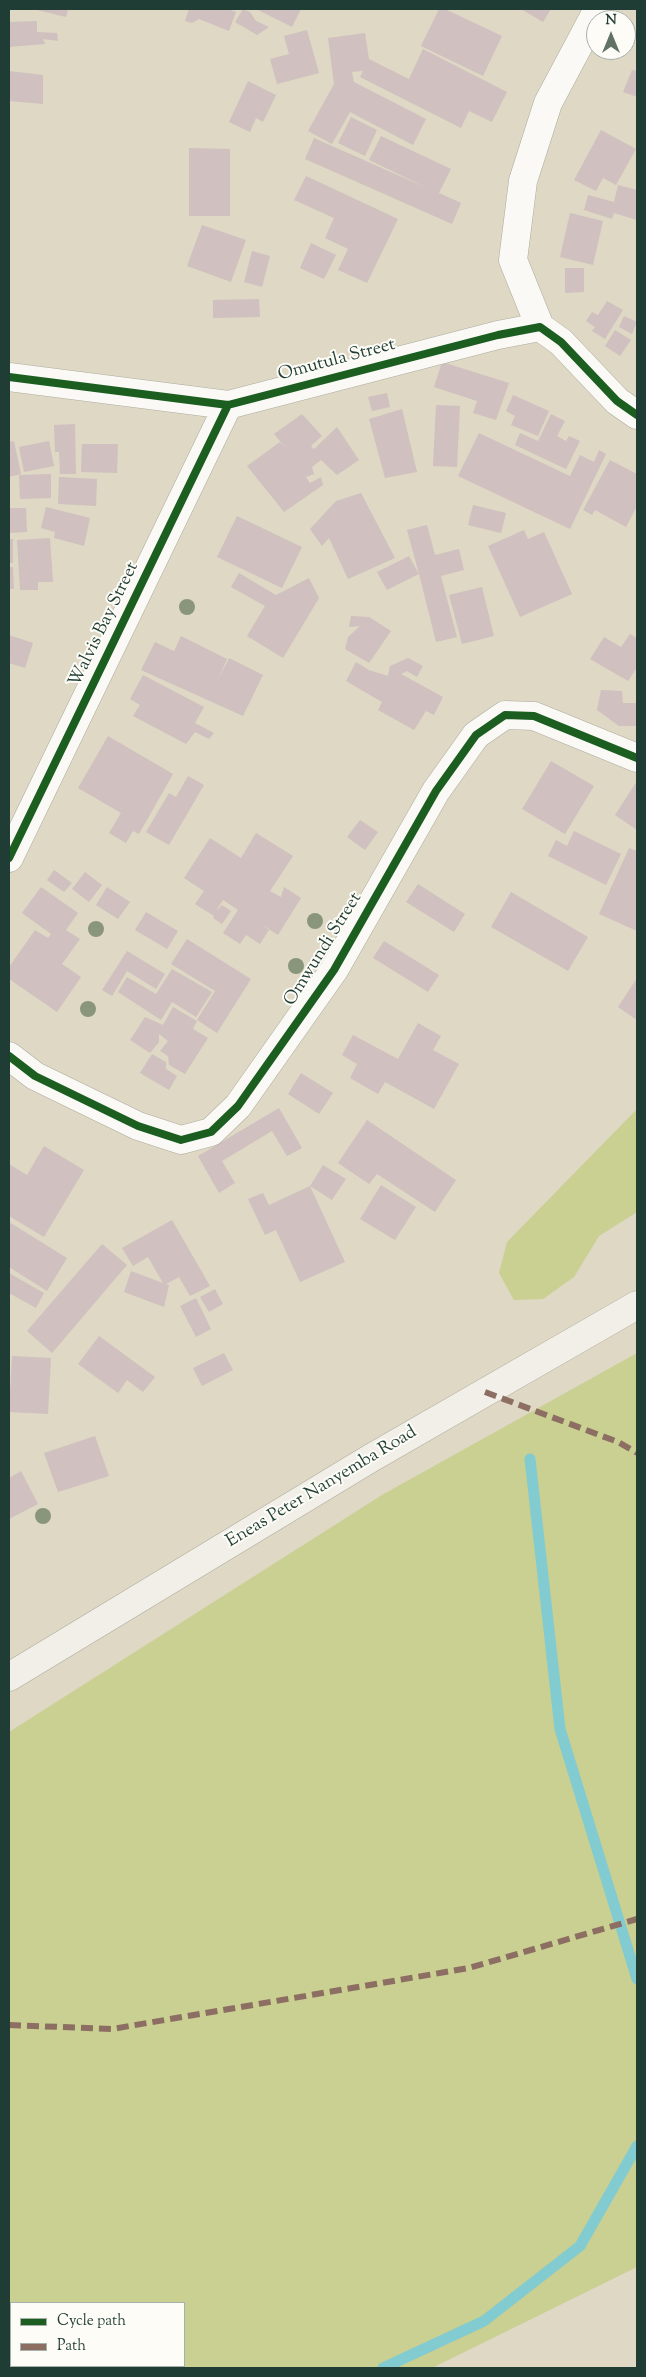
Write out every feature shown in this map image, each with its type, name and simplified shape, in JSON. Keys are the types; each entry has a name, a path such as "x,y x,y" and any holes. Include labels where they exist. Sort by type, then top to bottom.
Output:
{"main road":[{"name":"Eneas Peter Nanyemba Road","path":"9,1677 370,1458 637,1305"}],"street":[{"path":"598,9 548,103 523,181 512,260 540,328 561,342 617,401 637,415"},
{"name":"Omutula Street","path":"9,377 228,405 498,335 540,328"},
{"name":"Walvis Bay Street","path":"9,858 228,405"},
{"name":"Omwundi Street","path":"9,1056 35,1076 138,1126 181,1140 211,1132 238,1106 334,970 436,791 476,735 505,715 534,716 637,758"}],"green space":[{"path":"637,1109 637,1212 599,1236 574,1277 543,1299 514,1300 499,1273 507,1242"},
{"path":"637,1353 637,2267 432,2368 9,2368 9,1732 382,1495"}],"building":[{"path":"33,9 68,9 66,17"},
{"path":"189,9 228,9 236,12 229,31 199,19 192,23 185,21"},
{"path":"243,9 250,12 256,21 269,27 257,35 235,22"},
{"path":"256,9 301,9 292,27"},
{"path":"439,9 445,9 502,36 483,76 421,46"},
{"path":"521,9 551,9 543,22"},
{"path":"37,21 37,32 57,33 58,41 43,39 45,44 9,47 9,22"},
{"path":"307,30 319,73 277,84 270,59 289,54 284,36"},
{"path":"365,33 369,59 409,79 423,49 507,92 492,122 469,111 461,128 360,77 363,71 352,72 354,82 426,119 413,145 350,112 332,144 308,131 334,84 328,38"},
{"path":"632,70 637,71 637,97 623,92"},
{"path":"9,71 43,75 43,104 9,101"},
{"path":"248,81 276,95 263,122 256,118 250,132 229,122"},
{"path":"351,117 377,130 365,156 338,143"},
{"path":"601,130 636,149 616,185 603,178 596,191 574,180"},
{"path":"381,136 451,169 439,193 461,203 452,224 305,159 314,138 427,188 369,160"},
{"path":"189,148 230,149 230,216 189,216"},
{"path":"306,176 398,219 367,283 338,270 348,249 325,238 334,218 294,200"},
{"path":"618,185 637,190 637,220 614,213 612,219 584,210 588,195 614,202"},
{"path":"570,213 603,221 593,265 560,257"},
{"path":"202,225 246,240 231,282 187,266"},
{"path":"311,243 336,255 324,279 300,268"},
{"path":"252,251 270,256 262,287 244,282"},
{"path":"565,268 584,268 584,292 565,293"},
{"path":"259,299 260,317 213,318 213,300"},
{"path":"607,301 623,310 605,339 592,331 595,327 586,321 592,312 598,315"},
{"path":"624,316 637,322 632,334 619,327"},
{"path":"615,330 631,340 620,356 605,346"},
{"path":"442,362 509,383 496,420 473,413 477,401 434,387"},
{"path":"387,393 390,407 372,411 368,397"},
{"path":"513,395 549,411 538,436 511,425 515,416 506,411"},
{"path":"436,405 460,406 457,467 433,466"},
{"path":"402,409 417,472 385,478 369,419"},
{"path":"302,414 322,436 311,446 314,449 337,427 359,460 337,475 321,460 312,467 314,474 306,477 310,483 321,477 323,485 284,512 247,466 280,442 285,447 274,434"},
{"path":"551,414 565,421 557,436 566,441 569,436 580,441 566,469 515,445 520,433 538,441"},
{"path":"75,424 76,474 60,474 59,452 55,452 54,425"},
{"path":"479,433 570,476 580,455 594,462 599,450 606,454 570,529 458,476"},
{"path":"14,441 21,474 9,477 9,442"},
{"path":"49,441 54,466 24,472 19,447"},
{"path":"82,444 118,444 117,473 81,472"},
{"path":"610,460 637,474 637,506 626,527 595,510 592,515 583,510"},
{"path":"51,474 51,498 20,499 19,475"},
{"path":"59,477 97,479 96,506 58,504"},
{"path":"361,493 395,558 348,579 329,538 322,546 310,529 336,501"},
{"path":"473,505 506,513 501,533 468,525"},
{"path":"46,507 90,518 84,546 54,538 55,532 41,528"},
{"path":"9,508 26,508 27,532 9,533"},
{"path":"237,516 302,547 282,588 217,557"},
{"path":"427,525 435,555 459,549 464,570 441,576 457,637 436,642 407,530"},
{"path":"524,530 528,539 544,532 572,594 520,617 488,546"},
{"path":"50,538 53,582 38,582 38,590 20,590 17,540"},
{"path":"9,539 13,539 13,563 9,563"},
{"path":"409,556 419,574 387,590 377,572"},
{"path":"9,567 13,567 14,589 9,589"},
{"path":"239,573 276,595 309,578 319,598 283,658 247,636 265,606 231,587"},
{"path":"482,587 494,636 462,644 449,595"},
{"path":"351,616 369,617 391,631 369,663 345,649 348,637 360,626 349,627"},
{"path":"630,634 637,638 637,670 628,681 590,659 604,637 621,647"},
{"path":"9,635 33,643 25,668 9,663"},
{"path":"181,636 227,659 218,680 229,658 263,675 243,716 141,670 155,642 174,651"},
{"path":"408,658 423,666 417,677 407,671 401,674 443,697 434,715 426,711 414,730 378,710 382,702 346,681 356,662 369,670 388,676 390,666"},
{"path":"143,675 204,707 195,723 214,733 209,739 195,732 186,744 133,716 140,705 130,699"},
{"path":"601,690 622,691 623,703 637,703 637,726 619,726 597,710"},
{"path":"108,736 173,774 139,834 133,831 126,843 109,833 121,813 78,788"},
{"path":"551,761 594,786 565,834 522,809"},
{"path":"188,776 204,785 169,845 146,832 169,793 176,797"},
{"path":"637,781 637,830 615,815"},
{"path":"360,820 378,832 365,850 347,837"},
{"path":"574,831 621,854 606,885 548,856 556,840 567,846"},
{"path":"256,833 293,856 270,891 281,897 284,887 301,898 278,935 261,924 269,930 260,944 246,935 240,944 223,933 238,910 223,900 216,911 222,905 231,911 222,924 213,918 214,916 195,904 204,891 184,878 210,838 241,858"},
{"path":"629,848 637,851 637,931 599,914"},
{"path":"54,870 72,883 64,892 47,880"},
{"path":"85,872 102,885 89,902 72,889"},
{"path":"418,884 465,914 454,932 406,902"},
{"path":"41,887 78,913 66,930 80,939 62,964 81,977 57,1012 9,979 9,967 35,930 48,938 51,934 22,913"},
{"path":"107,887 130,902 118,919 96,905"},
{"path":"511,892 588,937 568,971 491,927"},
{"path":"146,912 178,931 167,949 135,930"},
{"path":"187,939 251,979 217,1033 197,1020 215,991 171,964"},
{"path":"384,941 439,975 428,992 373,958"},
{"path":"127,951 165,974 156,989 127,971 112,996 102,990"},
{"path":"172,969 212,992 196,1017 172,1002 161,1020 118,992 127,977 156,994"},
{"path":"637,978 637,1020 618,1007"},
{"path":"173,1007 197,1021 193,1029 208,1038 185,1074 169,1065 168,1056 160,1051 168,1041 159,1034 159,1042 150,1053 130,1040 145,1017 163,1025"},
{"path":"418,1023 441,1036 433,1050 459,1064 434,1109 385,1082 378,1094 350,1078 357,1064 342,1055 353,1035 398,1059"},
{"path":"152,1054 166,1062 166,1069 177,1076 169,1090 140,1073"},
{"path":"301,1073 333,1093 319,1114 288,1094"},
{"path":"279,1108 302,1148 287,1156 272,1131 222,1161 235,1183 219,1193 198,1156"},
{"path":"367,1120 456,1180 435,1212 377,1174 369,1184 338,1163"},
{"path":"44,1146 84,1170 44,1237 9,1216 9,1164 27,1175"},
{"path":"323,1165 346,1179 332,1200 310,1186"},
{"path":"381,1185 416,1207 395,1240 360,1219"},
{"path":"310,1186 345,1262 300,1282 276,1230 265,1235 248,1199 263,1193 269,1205"},
{"path":"172,1220 210,1286 190,1296 179,1277 166,1284 169,1285 164,1307 124,1292 131,1271 163,1283 148,1257 133,1266 122,1248"},
{"path":"9,1222 67,1258 47,1291 9,1267"},
{"path":"102,1244 127,1265 52,1353 27,1331"},
{"path":"9,1273 44,1293 36,1308 9,1293"},
{"path":"215,1289 223,1304 209,1312 200,1297"},
{"path":"196,1298 211,1329 196,1337 180,1306"},
{"path":"99,1336 155,1377 143,1392 127,1380 118,1393 78,1364"},
{"path":"224,1353 233,1370 202,1386 193,1368"},
{"path":"12,1356 51,1358 48,1414 9,1412"},
{"path":"95,1436 109,1476 58,1492 44,1453"},
{"path":"21,1471 38,1504 9,1519 9,1478"}],"waterway":[{"path":"530,1459 560,1729 637,1979"},
{"path":"383,2368 484,2321 580,2246 637,2146"}],"marked path":[{"path":"485,1392 618,1442 637,1453"},
{"path":"9,2025 112,2029 469,1968 637,1919"}],"cycle path":[{"path":"9,377 228,405 498,335 540,327 561,342 617,401 637,415"},
{"path":"9,858 228,405"},
{"path":"9,1056 35,1076 138,1126 181,1140 211,1132 238,1106 334,970 436,791 476,735 505,715 534,716 637,758"}]}
